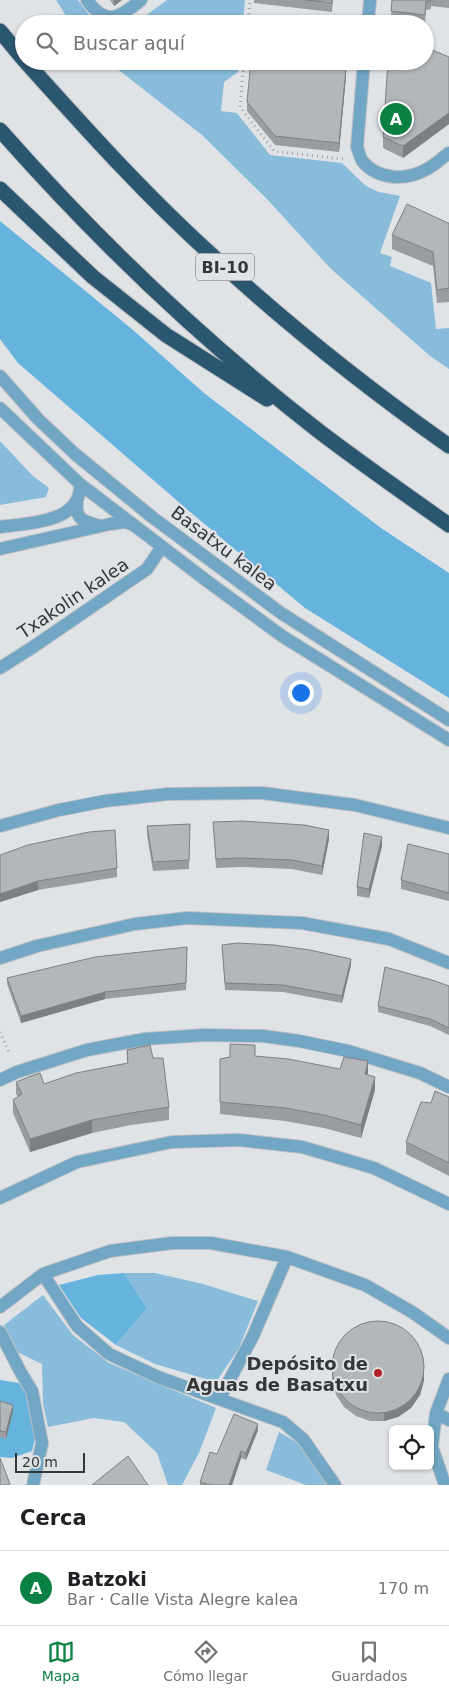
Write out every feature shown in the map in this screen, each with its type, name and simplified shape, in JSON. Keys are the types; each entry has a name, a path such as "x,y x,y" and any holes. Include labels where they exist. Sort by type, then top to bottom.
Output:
{"highway":[{"name":"BI-10","path":"0,31 15,49"},
{"name":"BI-10","path":"33,70 144,190 214,258 360,381 449,446"},
{"path":"0,130 35,170 99,236 170,304 215,345 319,431"},
{"path":"0,189 93,277 166,335 319,431 449,524"}],"street":[{"path":"87,0 95,11 102,15"},
{"path":"123,15 141,0"},
{"path":"369,15 370,0"},
{"path":"363,70 357,147 362,160 378,174 389,177 406,177 427,170 445,157"},
{"name":"Basatxu kalea","path":"0,376 44,425 75,454 121,492 281,613 449,720"},
{"name":"Basatxu kalea","path":"0,408 80,484 282,636 449,740"},
{"path":"80,484 81,492 76,511 80,518 86,522 106,525 121,515 126,509 126,502 121,492"},
{"path":"0,528 53,519 65,513 77,502"},
{"path":"0,549 106,525 125,522 134,524"},
{"name":"Txakolin kalea","path":"0,668 147,569 159,551"},
{"path":"0,826 59,810 132,798 168,794 262,794 355,805 449,828"},
{"path":"0,958 37,946 135,924 187,918 302,923 389,939 449,963"},
{"path":"0,1080 17,1072 87,1050 145,1039 205,1035 262,1036 348,1051 420,1073 449,1087"},
{"path":"0,1198 77,1162 172,1142 239,1140 302,1147 374,1168 449,1204"},
{"path":"0,1308 43,1274 110,1251 172,1243 210,1243 287,1257 365,1285 412,1312 449,1338"},
{"path":"220,1398 253,1336 287,1257"},
{"path":"43,1274 77,1326 109,1354 158,1377 283,1422 303,1439 335,1485"},
{"path":"0,1332 32,1391 42,1443 33,1485"},
{"path":"445,1485 432,1447 435,1419 449,1378"},
{"path":"435,1419 449,1420"}],"path":[{"path":"249,15 250,0"},
{"path":"243,70 240,107 274,152 362,160"},
{"path":"0,1032 9,1053"}],"shaded area":[{"path":"56,0 78,0 89,15 65,15"},
{"path":"167,0 245,0 244,15 146,15"},
{"path":"119,70 238,70 224,82 221,111 237,113 270,155 342,163 366,186 379,192 400,196 380,253 392,257 390,266 431,283 436,329 449,328 449,369 430,356 330,268 267,199 202,135"},
{"path":"0,221 133,330 204,393 381,528 449,573 449,698 305,608 189,511 18,363 0,339"},
{"path":"0,441 33,476 49,488 46,497 0,505"},
{"path":"124,1273 155,1273 203,1284 258,1301 239,1348 216,1382 155,1364 116,1345 147,1308"},
{"path":"124,1273 147,1308 116,1345 81,1318 59,1285 98,1275"},
{"path":"43,1295 73,1335 109,1363 216,1408 199,1453 182,1485 168,1485 157,1453 124,1422 94,1418 48,1427 43,1404 42,1364 17,1352 4,1325"},
{"path":"0,1380 19,1383 31,1400 37,1430 32,1451 12,1458 0,1457"},
{"path":"279,1432 300,1444 329,1485 306,1485 266,1470"}],"building":[{"path":"306,0 332,0 332,3"},
{"path":"392,0 431,1 426,1 425,15 391,11"},
{"path":"434,51 449,57 449,113 403,146 383,137 387,70 434,70"},
{"path":"250,70 346,70 339,143 275,136 247,102"},
{"path":"407,204 449,223 449,288 437,290 433,252 392,235"},
{"path":"242,821 304,825 329,830 322,866 292,860 216,859 213,822"},
{"path":"190,824 189,860 153,862 147,826"},
{"path":"115,830 117,868 38,881 0,894 0,855 28,845 89,832"},
{"path":"364,833 382,837 369,889 357,887"},
{"path":"408,844 449,854 449,893 401,880"},
{"path":"237,943 274,945 310,950 351,959 342,996 283,985 225,983 222,945"},
{"path":"187,947 186,983 105,992 21,1016 7,978 95,957"},
{"path":"385,967 449,986 449,1028 430,1019 378,1006"},
{"path":"230,1044 255,1045 255,1056 288,1059 340,1069 344,1057 368,1061 365,1074 375,1077 361,1125 324,1115 285,1108 220,1102 220,1059 230,1057"},
{"path":"150,1045 153,1058 163,1058 169,1107 92,1120 30,1139 13,1100 22,1094 16,1082 40,1073 44,1084 76,1073 128,1063 127,1050"},
{"path":"435,1091 449,1097 449,1163 406,1142 421,1102 431,1103"},
{"name":"Depósito de Aguas de Basatxu","path":"378,1321 396,1325 410,1335 420,1349 424,1367 420,1385 410,1399 396,1409 378,1413 360,1409 346,1399 336,1385 332,1367 336,1349 346,1335 360,1325"},
{"path":"0,1401 13,1405 6,1432 0,1431"},
{"path":"234,1414 258,1424 246,1453 241,1451 229,1485 210,1485 200,1482 210,1452 217,1454"},
{"path":"128,1456 148,1485 92,1485"},
{"path":"0,1458 10,1484 7,1485 0,1485"}],"place":[{"name":"Batzoki","path":"396,119"},
{"name":"Depósito de Aguas de Basatxu","path":"378,1373"}]}
